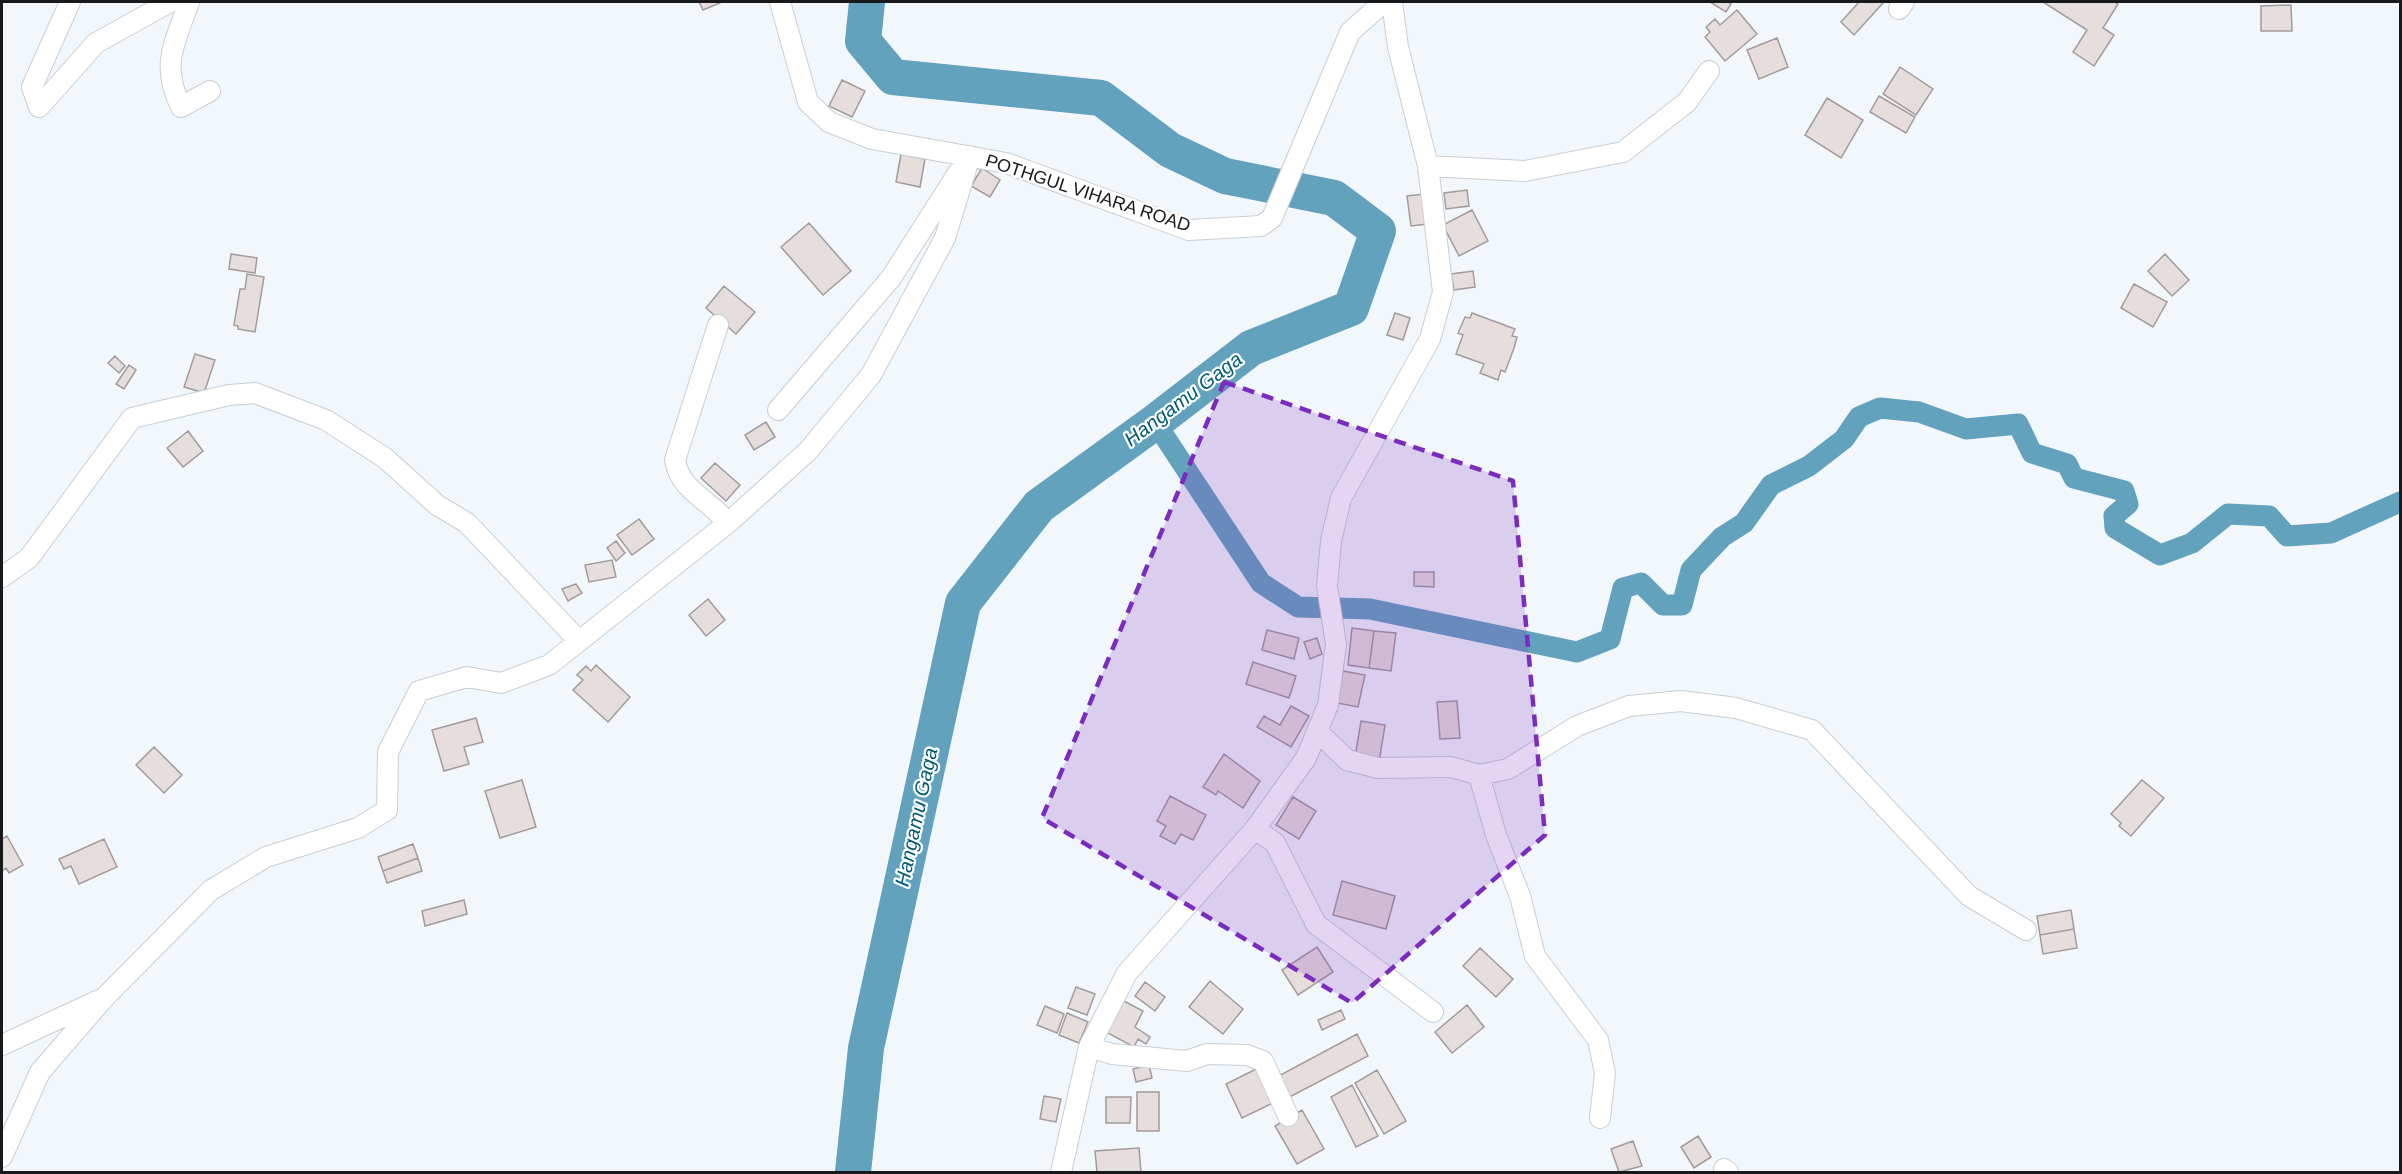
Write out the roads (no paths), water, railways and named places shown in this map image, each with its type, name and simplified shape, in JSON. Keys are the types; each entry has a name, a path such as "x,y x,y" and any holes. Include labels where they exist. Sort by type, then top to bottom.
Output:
{"street":[{"path":"70,2 32,87 39,107 96,43 170,2"},
{"path":"189,2 170,57 171,86 181,107 210,91"},
{"name":"POTHGUL VIHARA ROAD","path":"780,2 808,102 828,122 872,139 1006,163 1189,230 1261,226 1272,218 1350,32 1384,2"},
{"path":"1061,1173 1089,1047 1127,973 1256,829 1306,758 1328,705 1336,644 1327,586 1331,541 1341,498 1430,339 1443,292 1428,166 1398,47 1392,2"},
{"path":"1428,166 1525,171 1623,152 1687,102 1709,71"},
{"path":"778,410 891,279 970,156"},
{"path":"2,1157 40,1072 104,998 212,890 266,857 358,828 387,810 388,752 419,691 467,677 501,683 549,665 728,523 808,451 871,375 945,238 970,156"},
{"path":"718,325 675,460 677,474 690,491 717,510 728,523"},
{"path":"2,577 29,558 132,418 229,395 255,393 326,420 385,458 437,505 467,523 579,641"},
{"path":"1317,731 1347,760 1378,768 1451,767 1479,775 1508,769 1577,726 1629,706 1681,700 1736,708 1812,730 1969,896 2026,930"},
{"path":"1479,775 1496,835 1520,896 1535,956 1598,1040 1605,1073 1600,1118"},
{"path":"1256,829 1275,843 1316,924 1433,1012"},
{"path":"2,1045 104,998"},
{"path":"1089,1047 1112,1054 1187,1061 1207,1054 1247,1055 1263,1061 1288,1116"}],"waterway":[{"name":"Hangamu Gaga","path":"853,1172 866,1048 963,603 1039,506 1155,422 1251,348 1351,308 1378,231 1334,198 1225,176 1170,150 1101,98 893,77 863,41 867,2"},
{"path":"1155,422 1261,583 1298,607 1370,609 1577,652 1610,639 1623,588 1641,583 1663,605 1682,605 1691,570 1722,537 1744,523 1771,485 1809,466 1844,439 1859,417 1880,408 1919,412 1966,429 2018,424 2032,453 2067,464 2074,478 2124,491 2128,504 2114,516 2115,528 2160,555 2192,543 2228,514 2269,516 2287,536 2331,533 2400,502"}]}
